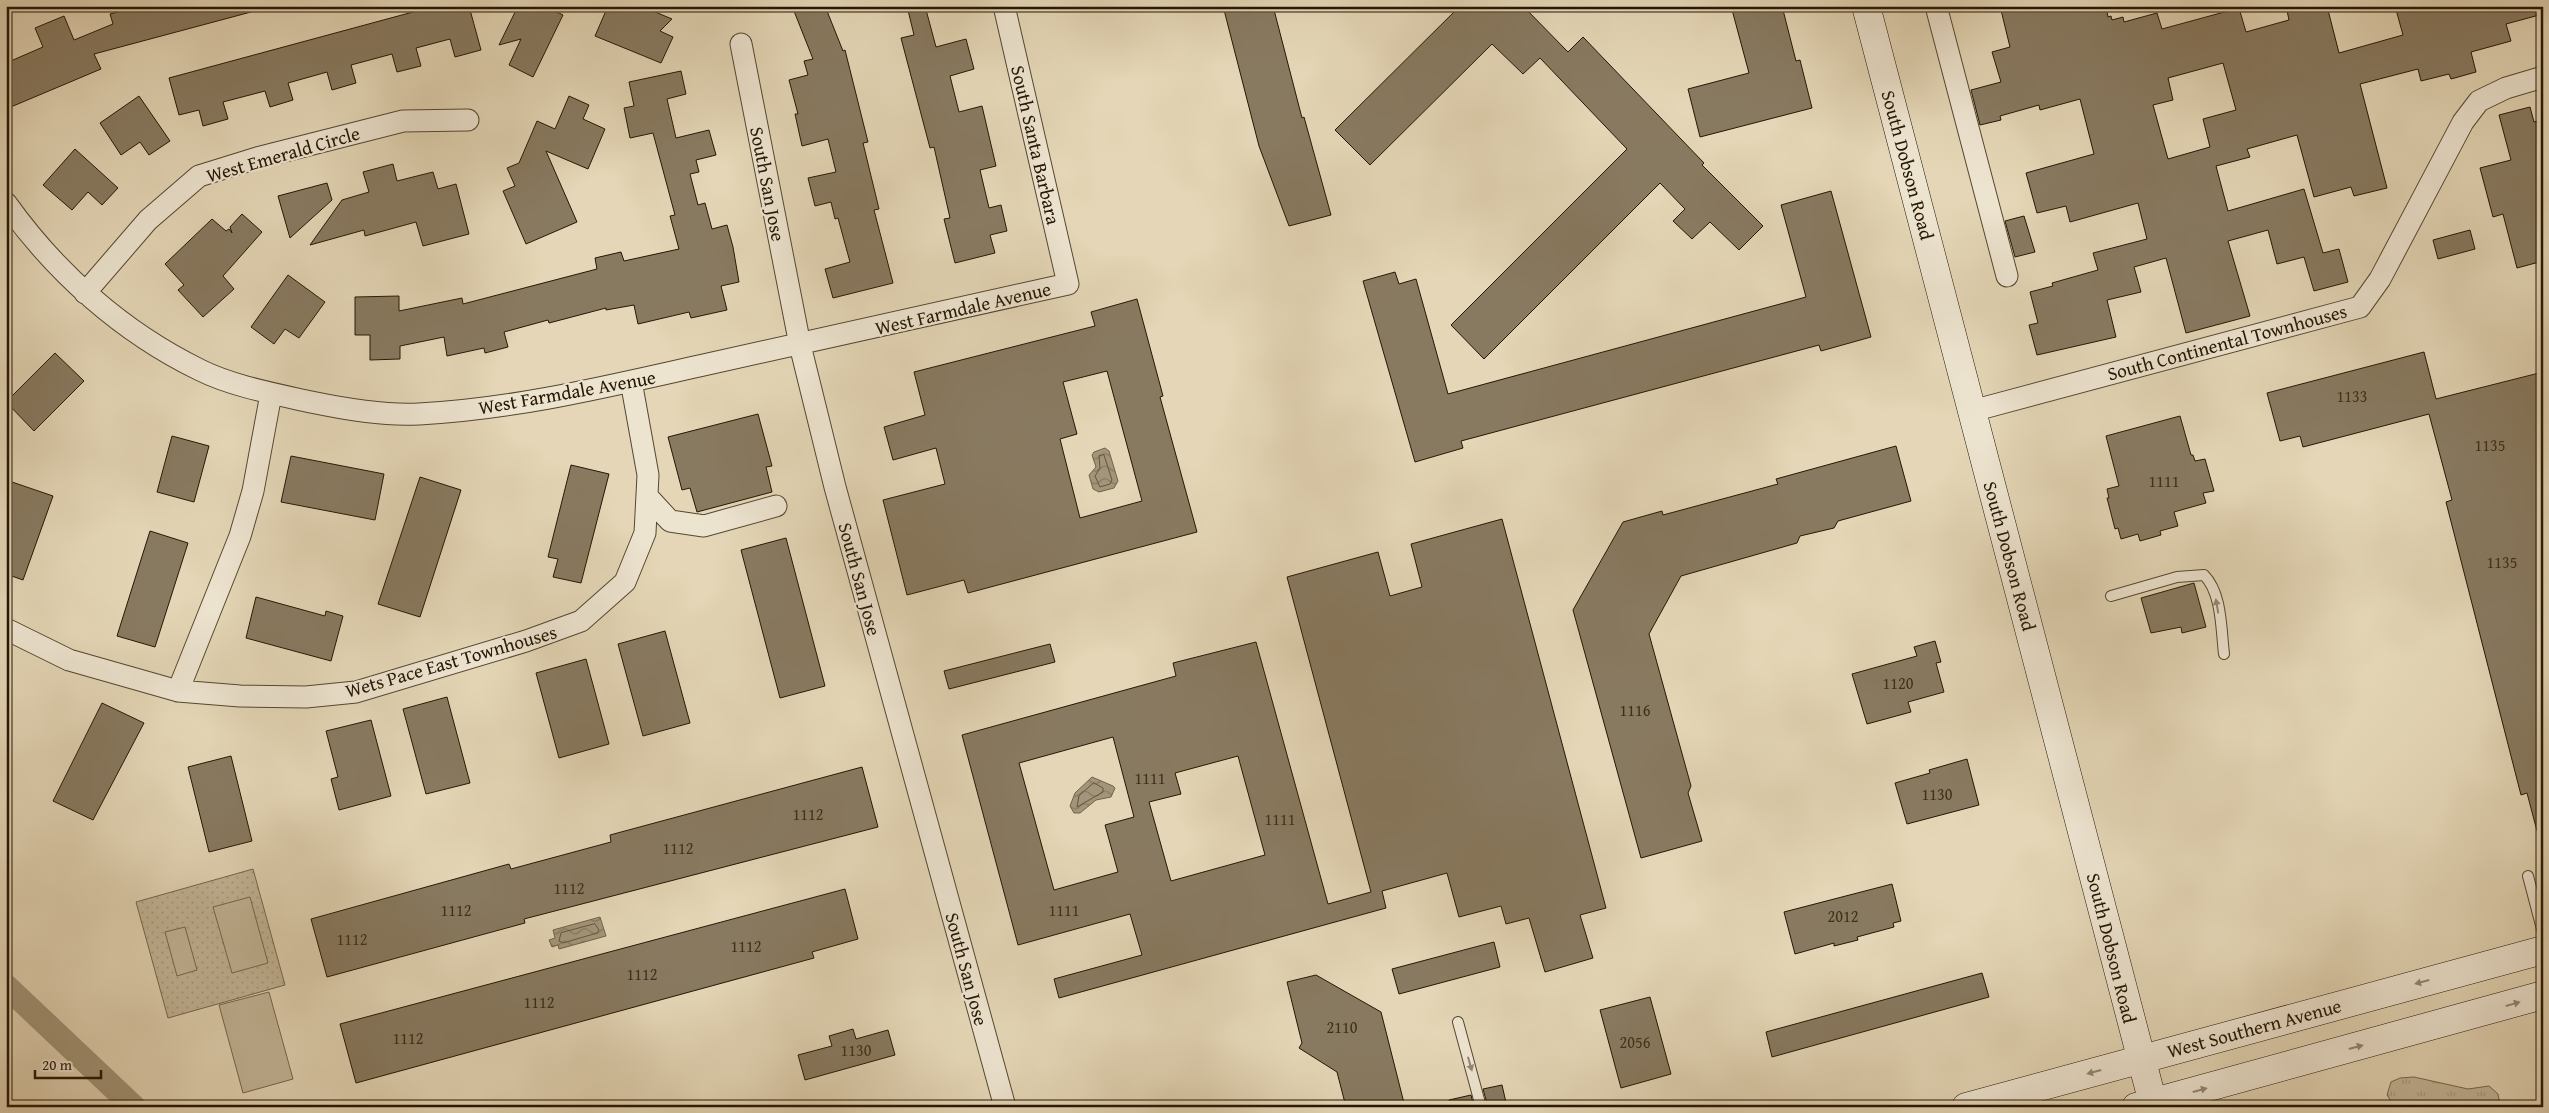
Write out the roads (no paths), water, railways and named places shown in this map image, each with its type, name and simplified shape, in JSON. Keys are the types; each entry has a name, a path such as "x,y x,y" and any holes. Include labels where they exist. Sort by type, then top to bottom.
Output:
{"main road":[{"name":"South Dobson Road","path":"1866,6 2141,1059 2147,1105"},
{"name":"West Southern Avenue","path":"1966,1107 2543,950"},
{"path":"2147,1105 2543,995"}],"street":[{"name":"South Santa Barbara","path":"1004,6 1068,284"},
{"path":"1936,6 2007,276"},
{"name":"South San Jose","path":"741,44 800,345 835,488 1005,1107"},
{"name":"South Continental Townhouses","path":"1972,411 2360,307 2380,279 2463,122 2479,101 2506,88 2543,77"},
{"name":"West Emerald Circle","path":"85,294 148,220 199,176 257,158 403,121 468,120"},
{"name":"West Farmdale Avenue","path":"6,202 33,240 85,294 144,338 202,371 271,394 346,409 416,415 496,407 632,381 1068,284"},
{"name":"Wets Pace East Townhouses","path":"6,628 68,660 178,691 240,696 306,697 356,692 526,641 581,621 625,582 645,533 648,475 632,381"},
{"path":"178,691 218,596 240,536 253,491 271,394"},
{"path":"647,496 670,521 704,526 776,506"}],"lane":[{"path":"2111,596 2177,577 2204,575 2211,582 2216,598 2224,654"},
{"path":"2528,876 2543,933"},
{"path":"1458,1022 1481,1107"}],"water":[{"path":"1105,448 1109,451 1118,481 1114,488 1099,492 1093,489 1089,475 1096,467 1092,455 1094,452"},
{"path":"1092,777 1115,788 1111,797 1096,800 1080,813 1074,813 1070,806 1075,793"},
{"path":"600,917 606,936 559,949 558,945 552,947 549,940 555,938 553,930"}],"waterway":[{"path":"6,986 134,1107"}]}
